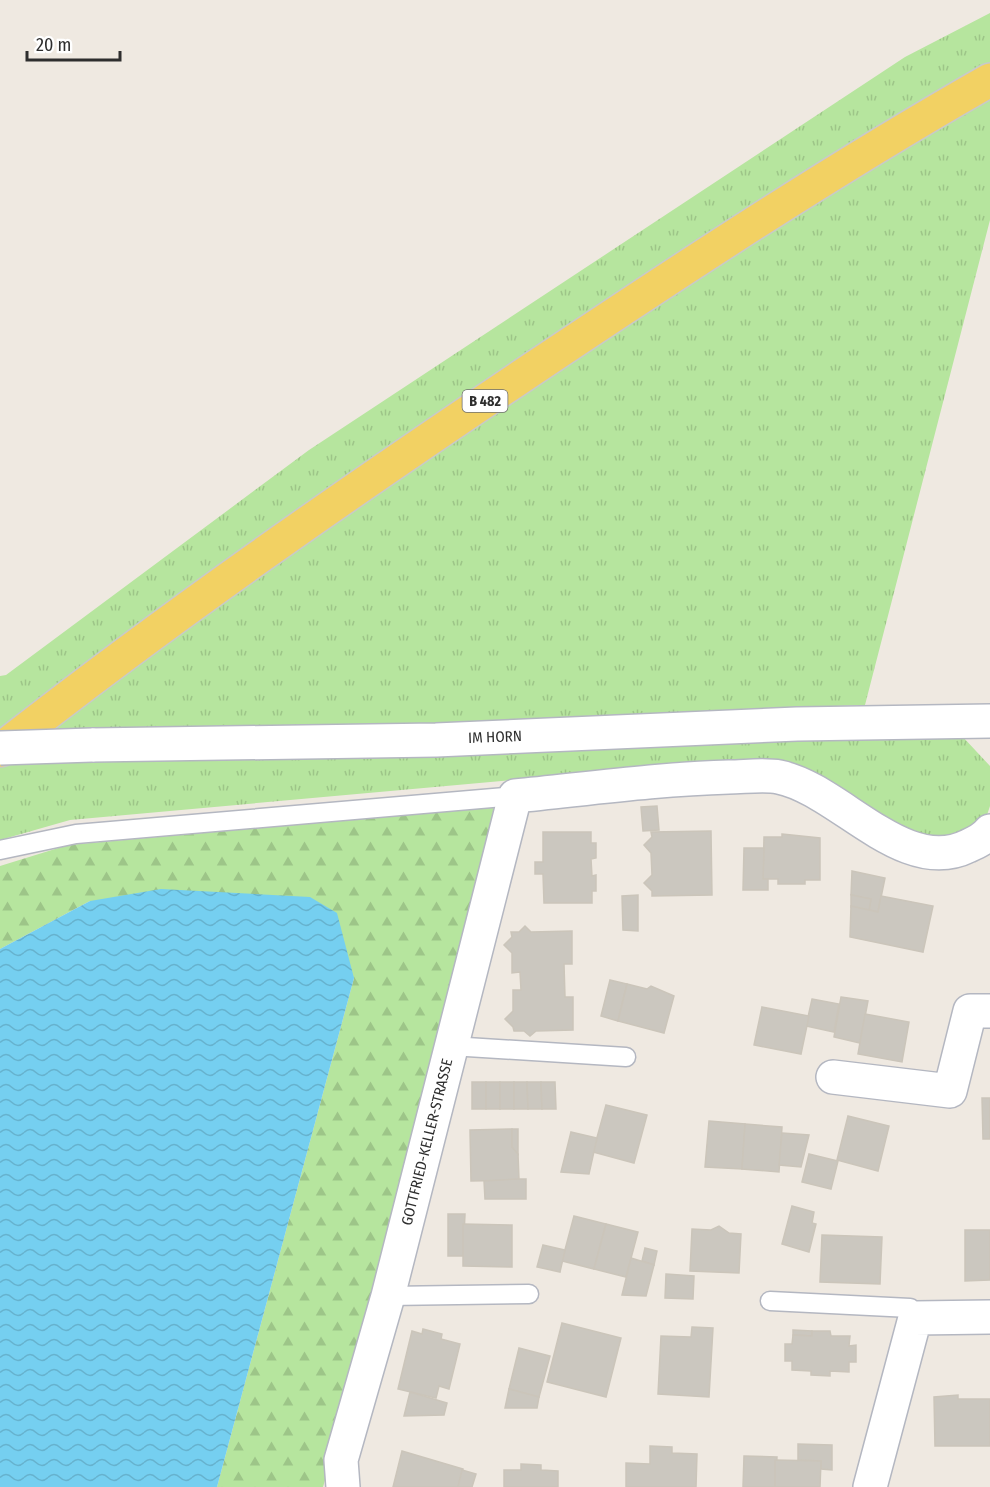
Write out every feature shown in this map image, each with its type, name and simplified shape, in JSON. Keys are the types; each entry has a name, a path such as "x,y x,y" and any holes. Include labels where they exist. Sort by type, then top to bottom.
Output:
{"main road":[{"name":"B 482","path":"0,749 103,669 360,485 665,280 929,115 990,80"}],"street":[{"name":"IM HORN","path":"0,749 92,745 436,740 797,724 990,721"},
{"path":"515,796 682,778 778,776 831,799 865,825 922,852 957,852 985,838 990,831"},
{"name":"GOTTFRIED-KELLER-STRASSE","path":"343,1487 341,1460 388,1296 515,796"},
{"path":"833,1077 950,1091 970,1011 990,1011"},
{"path":"870,1487 915,1318 990,1317"}],"lane":[{"path":"0,850 76,834 515,796"},
{"path":"452,1046 627,1057"},
{"path":"388,1296 530,1294"},
{"path":"770,1301 910,1308 915,1318"}],"green space":[{"path":"990,13 990,220 865,705 836,706 821,734 962,736 990,766 990,806 985,821 965,833 939,838 883,824 850,800 678,765 70,820 0,840 0,676 6,675 309,450 905,57"},
{"path":"494,807 376,1306 323,1487 217,1487 354,978 90,901 0,949 0,866 68,845"}],"water":[{"path":"161,889 310,897 337,913 354,978 217,1487 0,1487 0,949 90,901"}],"building":[{"path":"657,806 659,830 643,831 641,807"},
{"path":"711,831 712,895 652,896 652,891 644,883 652,875 651,853 644,845 652,837 651,832"},
{"path":"543,832 591,832 591,843 596,843 596,858 591,859 592,876 596,875 596,891 592,891 592,903 544,903 543,874 535,874 535,862 543,862"},
{"path":"782,834 820,838 820,880 805,880 805,884 778,884 778,879 763,879 764,837 782,837"},
{"path":"744,848 764,848 763,879 768,879 768,890 743,890"},
{"path":"852,871 885,878 878,912 869,910 871,899 851,895"},
{"path":"638,895 638,931 623,930 622,896"},
{"path":"851,895 871,899 869,910 851,907"},
{"path":"881,896 933,906 923,952 850,937 851,906 878,912"},
{"path":"525,926 531,932 572,931 572,964 564,964 565,997 573,997 573,1030 536,1031 530,1036 524,1031 514,1031 505,1019 513,1011 513,990 521,990 520,972 512,973 512,953 504,945 512,937 511,932 519,932"},
{"path":"610,980 627,984 618,1021 601,1016"},
{"path":"627,984 647,989 651,986 674,996 664,1033 618,1021"},
{"path":"841,997 868,1001 860,1043 834,1037"},
{"path":"812,999 839,1004 834,1032 806,1026"},
{"path":"762,1007 809,1016 801,1054 754,1045"},
{"path":"865,1014 909,1022 902,1062 858,1054"},
{"path":"472,1082 486,1082 486,1109 472,1109"},
{"path":"486,1082 500,1082 500,1109 486,1109"},
{"path":"500,1082 514,1082 514,1109 500,1109"},
{"path":"514,1082 527,1082 528,1109 514,1109"},
{"path":"527,1082 541,1082 542,1109 528,1109"},
{"path":"541,1082 555,1082 556,1109 542,1109"},
{"path":"982,1098 990,1098 990,1139 983,1139"},
{"path":"606,1105 647,1115 634,1163 593,1152"},
{"path":"848,1116 889,1126 878,1171 837,1160"},
{"path":"709,1121 745,1124 742,1169 705,1167"},
{"path":"745,1124 782,1127 779,1172 742,1169"},
{"path":"512,1129 512,1147 518,1154 519,1180 471,1181 470,1130"},
{"path":"512,1129 518,1129 518,1154 512,1147"},
{"path":"571,1132 597,1138 589,1174 561,1172"},
{"path":"782,1133 809,1135 801,1167 779,1165"},
{"path":"809,1154 838,1161 831,1189 802,1182"},
{"path":"526,1179 526,1199 485,1199 484,1181"},
{"path":"792,1206 814,1212 812,1223 816,1224 809,1252 782,1244"},
{"path":"448,1214 465,1214 463,1256 448,1256"},
{"path":"574,1216 606,1224 594,1269 562,1261"},
{"path":"463,1224 512,1225 512,1267 463,1266"},
{"path":"606,1224 638,1232 626,1277 594,1269"},
{"path":"719,1226 729,1233 741,1234 739,1273 690,1271 692,1229 711,1230"},
{"path":"965,1230 990,1230 990,1280 965,1281"},
{"path":"822,1235 882,1237 880,1284 820,1282"},
{"path":"543,1245 565,1250 560,1272 537,1267"},
{"path":"645,1248 657,1251 654,1265 642,1261"},
{"path":"631,1258 654,1265 646,1296 622,1295"},
{"path":"666,1274 694,1276 693,1299 665,1298"},
{"path":"562,1323 621,1338 606,1397 547,1382"},
{"path":"692,1327 713,1328 709,1397 658,1394 661,1336 691,1337"},
{"path":"423,1329 442,1334 441,1339 460,1344 449,1389 439,1386 436,1398 398,1389 412,1331 422,1334"},
{"path":"793,1330 812,1331 812,1336 793,1335"},
{"path":"812,1331 830,1331 831,1336 850,1336 849,1346 856,1345 856,1362 849,1362 849,1372 830,1371 830,1376 811,1375 811,1371 792,1370 792,1361 785,1361 785,1344 792,1344 793,1335 812,1336"},
{"path":"519,1348 550,1356 539,1397 509,1389"},
{"path":"509,1389 539,1397 537,1408 505,1408"},
{"path":"410,1392 447,1403 444,1415 404,1416"},
{"path":"958,1395 958,1399 990,1399 990,1446 935,1446 934,1397"},
{"path":"798,1444 832,1445 832,1470 821,1469 821,1461 798,1460"},
{"path":"650,1446 672,1447 672,1453 697,1454 696,1487 626,1487 626,1463 650,1464"},
{"path":"402,1451 463,1469 458,1487 393,1487"},
{"path":"744,1456 777,1457 775,1487 743,1487"},
{"path":"775,1460 821,1461 820,1487 775,1487"},
{"path":"521,1464 541,1465 541,1470 558,1471 558,1487 504,1487 504,1470 521,1470"},
{"path":"462,1470 476,1474 472,1487 458,1487"}]}
